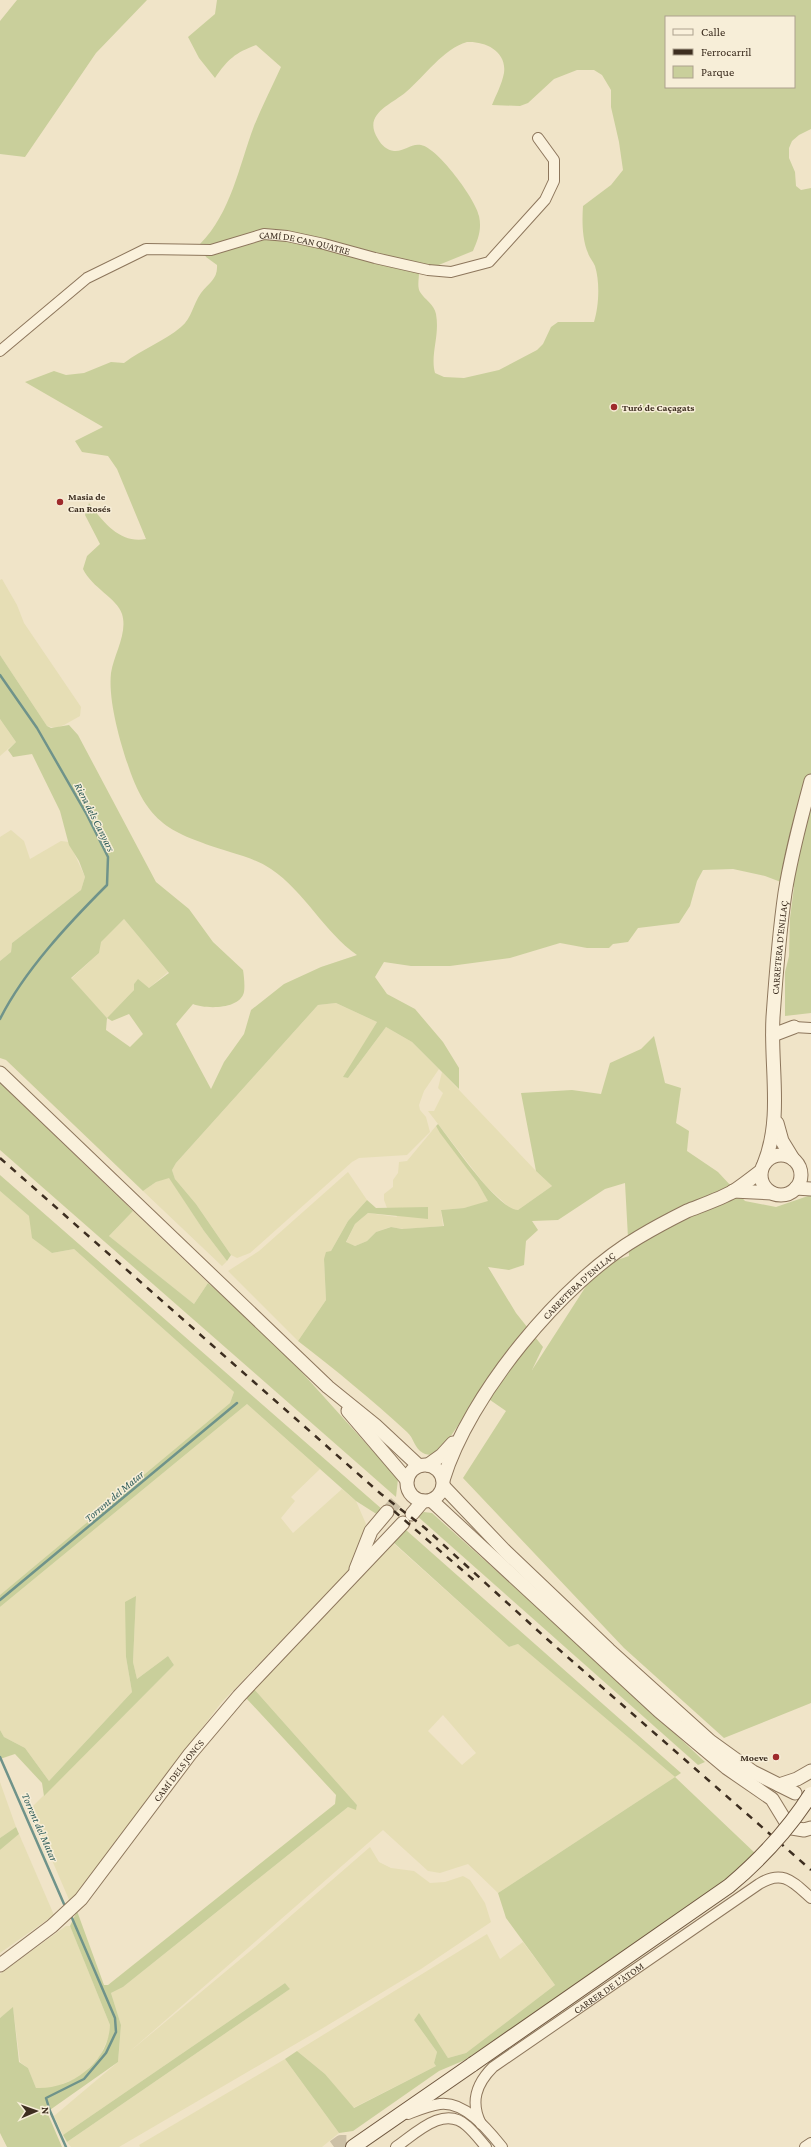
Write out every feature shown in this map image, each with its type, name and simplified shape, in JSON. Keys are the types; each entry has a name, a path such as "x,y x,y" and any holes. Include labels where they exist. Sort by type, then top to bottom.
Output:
{"main road":[{"path":"353,2147 730,1886 757,1862 777,1840 804,1793"}],"street":[{"name":"CAMÍ DE CAN QUATRE","path":"0,351 87,278 146,249 211,250 264,234 287,236 324,244 375,258 428,270 451,272 489,262 545,200 554,181 554,160 538,138"},
{"name":"CARRETERA D'ENLLAÇ","path":"466,1427 516,1352 540,1322 566,1295 600,1266 637,1238 685,1212 733,1191 763,1168 773,1140 775,1117 772,1034 778,950 785,893 796,840 811,781"},
{"path":"773,1018 794,1027 811,1028"},
{"path":"772,1034 794,1027"},
{"path":"0,1073 328,1387 423,1465 436,1468 443,1483 505,1551 609,1650 693,1726 752,1772 779,1786 804,1793"},
{"name":"CARRETERA D'ENLLAÇ","path":"775,1117 782,1141 795,1161"},
{"path":"795,1161 801,1175 796,1188 786,1195 772,1193 763,1184 763,1168 774,1156 781,1155 795,1161 811,1171"},
{"path":"796,1188 811,1189"},
{"name":"CARRETERA D'ENLLAÇ","path":"733,1191 772,1193"},
{"path":"328,1387 404,1489 412,1496 427,1501 659,1711 727,1768 772,1800 786,1822 792,1828 804,1830 811,1828"},
{"path":"404,1489 411,1471 442,1455 466,1427"},
{"path":"427,1501 439,1495 449,1460 466,1427"},
{"name":"CAMÍ DELS JONCS","path":"0,1964 52,1926 81,1900 190,1754 239,1696 355,1573 427,1501"},
{"name":"CAMÍ DELS JONCS","path":"355,1573 371,1531 386,1512"},
{"path":"371,1531 372,1556"},
{"path":"779,1786 797,1779 811,1771"},
{"path":"804,1793 811,1771"},
{"path":"783,1816 783,1806 786,1800 804,1793"},
{"name":"CARRER DE L'ÀTOM","path":"484,2127 475,2106 475,2096 478,2086 493,2067 767,1879 778,1876 791,1880 811,1898"},
{"path":"392,2120 441,2104 454,2105 484,2127 502,2147"},
{"path":"396,2147 433,2121 447,2118 460,2121 486,2147"},
{"path":"805,2147 811,2143"}],"shaded area":[{"path":"2,579 17,605 24,623 81,707 80,716 64,725 56,728 47,726 0,655 0,580"},
{"path":"0,719 16,742 0,756"},
{"path":"11,830 24,841 30,859 61,841 69,842 85,877 81,890 12,943 11,952 0,961 0,837"},
{"path":"124,919 168,972 149,988 138,980 134,984 134,990 107,1018 71,979 99,953 100,942"},
{"path":"336,1003 377,1022 344,1077 348,1078 386,1027 412,1042 439,1069 424,1091 419,1105 420,1110 426,1117 430,1132 407,1155 359,1158 352,1162 250,1253 237,1258 231,1255 196,1204 175,1179 172,1170 176,1163 318,1005"},
{"path":"442,1072 552,1186 518,1210 512,1210 485,1185 428,1111 434,1111 443,1093 438,1088"},
{"path":"436,1126 477,1182 489,1202 464,1208 441,1210 443,1226 404,1229 390,1227 376,1232 367,1241 355,1246 346,1243 355,1224 368,1213 397,1217 393,1208 387,1208 384,1200 384,1194 393,1187 393,1180 398,1173 399,1162 407,1161"},
{"path":"348,1172 367,1200 348,1221 331,1251 324,1259 326,1300 298,1341 228,1271 259,1251"},
{"path":"169,1177 204,1231 227,1261 222,1266 143,1191 156,1182"},
{"path":"0,1191 29,1216 52,1253 74,1249 234,1392 230,1403 0,1595"},
{"path":"133,1211 208,1283 194,1304 109,1236"},
{"path":"247,1404 320,1469 291,1497 295,1501 281,1518 293,1533 342,1489 356,1501 366,1524 351,1568 221,1703 70,1902 30,1809 174,1665 168,1656 137,1679 133,1662 136,1596 126,1657 132,1692 49,1781 25,1748 4,1737 0,1730 0,1607"},
{"path":"392,1542 509,1647 518,1644 675,1777 498,1893 468,1864 440,1873 428,1871 383,1830 128,2053 255,1947 370,1847 379,1862 391,1868 414,1871 430,1883 445,1882 463,1876 470,1880 485,1903 491,1922 421,1969 119,2147 71,2147 67,2142 290,1989 285,1983 63,2135 54,2116 118,2062 121,2025 111,1993 123,1987 348,1807 356,1809 357,1805 254,1689","holes":["443,1715 476,1753 462,1765 428,1731"]},
{"path":"0,1782 16,1827 0,1838"},
{"path":"19,1834 54,1915 0,1953 0,1850"},
{"path":"66,1926 70,1926 110,2025 110,2034 100,2056 82,2076 50,2089 36,2088 28,2068 20,2062 13,2008 0,2018 0,1974"},
{"path":"487,1934 500,1959 523,1942 555,1985 466,2053 448,2058 419,2014 414,2020 437,2052 434,2063 436,2066 353,2108 325,2074 297,2051"},
{"path":"285,2059 339,2133 322,2147 140,2147 139,2145"}],"green space":[{"path":"17,0 147,0 96,53 25,157 0,154 0,21"},
{"path":"217,0 811,0 811,129 799,135 792,141 789,148 789,158 795,172 796,186 801,190 811,188 811,1013 785,1016 785,972 789,956 790,918 794,887 765,876 733,869 703,870 697,881 690,906 679,923 638,928 628,942 613,944 609,948 587,948 560,943 510,958 450,966 411,966 384,962 375,977 387,994 415,1009 443,1042 459,1068 459,1089 412,1042 386,1027 348,1078 343,1077 377,1022 336,1003 318,1005 176,1163 172,1170 175,1179 196,1204 231,1255 227,1261 204,1231 169,1178 156,1182 143,1191 6,1060 0,1058 0,961 11,952 12,943 81,890 85,877 79,861 69,845 60,811 32,754 13,757 8,750 16,742 0,719 0,655 47,726 51,728 69,725 78,735 156,882 189,909 213,942 243,970 244,992 241,998 236,1002 222,1007 205,1007 193,1004 176,1024 211,1089 224,1062 244,1034 251,1010 284,984 321,967 357,955 334,935 283,878 271,869 251,859 194,840 179,833 155,816 145,803 129,768 119,734 111,696 111,673 122,636 122,614 115,603 92,582 83,569 87,556 100,544 85,515 89,503 106,524 120,535 137,540 146,539 117,469 108,456 82,452 75,441 103,427 25,382 54,371 66,375 84,373 111,362 124,363 138,353 168,337 181,327 188,319 201,293 216,274 217,265 206,257 200,244 211,232 227,204 254,126 281,67 256,45 232,57 215,78 199,58 188,37 215,14","holes":["467,42 481,43 493,49 502,59 504,73 492,105 520,106 528,103 554,79 577,70 594,70 602,75 611,90 611,107 619,142 623,170 611,185 583,206 583,223 586,248 595,266 598,279 598,301 594,322 558,322 551,327 543,344 537,350 499,370 464,378 444,377 435,373 434,359 437,330 436,314 433,307 419,290 419,273 473,251 480,230 479,216 464,187 437,155 421,145 414,145 398,151 387,149 378,139 374,130 374,123 380,111 413,86 442,57 458,46","124,919 169,973 149,988 138,979 134,984 134,990 107,1018 71,978 99,953 101,942","129,1014 143,1034 130,1047 106,1030 107,1018 112,1021"]},
{"path":"654,1036 665,1083 681,1088 676,1123 689,1131 687,1151 718,1172 745,1201 776,1207 811,1195 811,1703 724,1738 624,1648 463,1478 506,1411 480,1393 442,1449 428,1455 420,1451 409,1434 394,1420 354,1385 298,1341 326,1300 324,1259 326,1252 331,1251 348,1221 367,1200 376,1208 428,1207 428,1219 368,1213 355,1224 346,1242 355,1246 367,1241 376,1232 391,1227 402,1229 444,1226 441,1210 464,1208 488,1201 477,1182 440,1133 436,1126 438,1124 488,1188 509,1207 518,1210 552,1186 536,1171 521,1093 572,1090 601,1094 610,1063 641,1049","holes":["625,1183 629,1256 599,1266 532,1370 543,1347 516,1313 488,1267 509,1270 524,1265 526,1241 538,1230 532,1221 558,1220 605,1189"]},
{"path":"0,1083 133,1211 109,1236 194,1304 208,1283 245,1315 288,1357 398,1479 396,1497 0,1150"},
{"path":"0,1175 383,1510 378,1515 356,1501 247,1404 0,1607 0,1595 230,1403 234,1392 74,1249 52,1253 32,1238 29,1216 0,1191"},
{"path":"424,1512 432,1513 617,1679 705,1762 698,1765 416,1515"},
{"path":"406,1530 681,1773 675,1777 518,1644 509,1647 393,1542"},
{"path":"136,1596 133,1662 137,1679 168,1656 174,1665 44,1796 42,1783 15,1754 0,1759 0,1730 4,1737 25,1748 49,1781 132,1692 126,1657 125,1602"},
{"path":"254,1689 357,1805 356,1810 348,1807 123,1987 111,1993 121,2025 118,2062 47,2112 62,2147 7,2147 0,2133 0,2018 13,2007 19,2062 28,2068 36,2088 63,2084 86,2071 96,2061 108,2038 110,2025 70,1926 77,1911 104,1985 108,1985 335,1804 336,1795 246,1698"},
{"path":"675,1777 756,1854 699,1901 465,2060 439,2071 353,2131 339,2133 285,2059 297,2051 325,2074 354,2108 436,2066 434,2063 437,2052 414,2020 419,2013 448,2058 466,2053 555,1985 506,1918 498,1893"},
{"path":"16,1827 19,1834 0,1850 0,1838"},
{"path":"285,1983 290,1989 67,2142 63,2135"}],"waterway":[{"name":"Riera dels Canyars","path":"0,675 37,728 87,815 108,857 107,885 48,948 22,983 0,1019"},
{"name":"Torrent del Matar","path":"0,1600 237,1403"},
{"name":"Torrent del Matar","path":"0,1757 64,1904"},
{"path":"66,2147 50,2111 46,2098 84,2079 106,2053 116,2032 115,2018 72,1918"}],"tunnel":[{"path":"387,1512 399,1499"},
{"path":"334,2147 341,2142 352,2142 359,2147"}],"railway":[{"path":"0,1158 381,1494 425,1528 547,1639 811,1870"},
{"path":"394,1511 476,1582"}],"place":[{"name":"Turó de Caçagats","path":"614,407"},
{"name":"Masia de Can Rosés","path":"60,502"},
{"name":"Moeve","path":"776,1757"}]}
